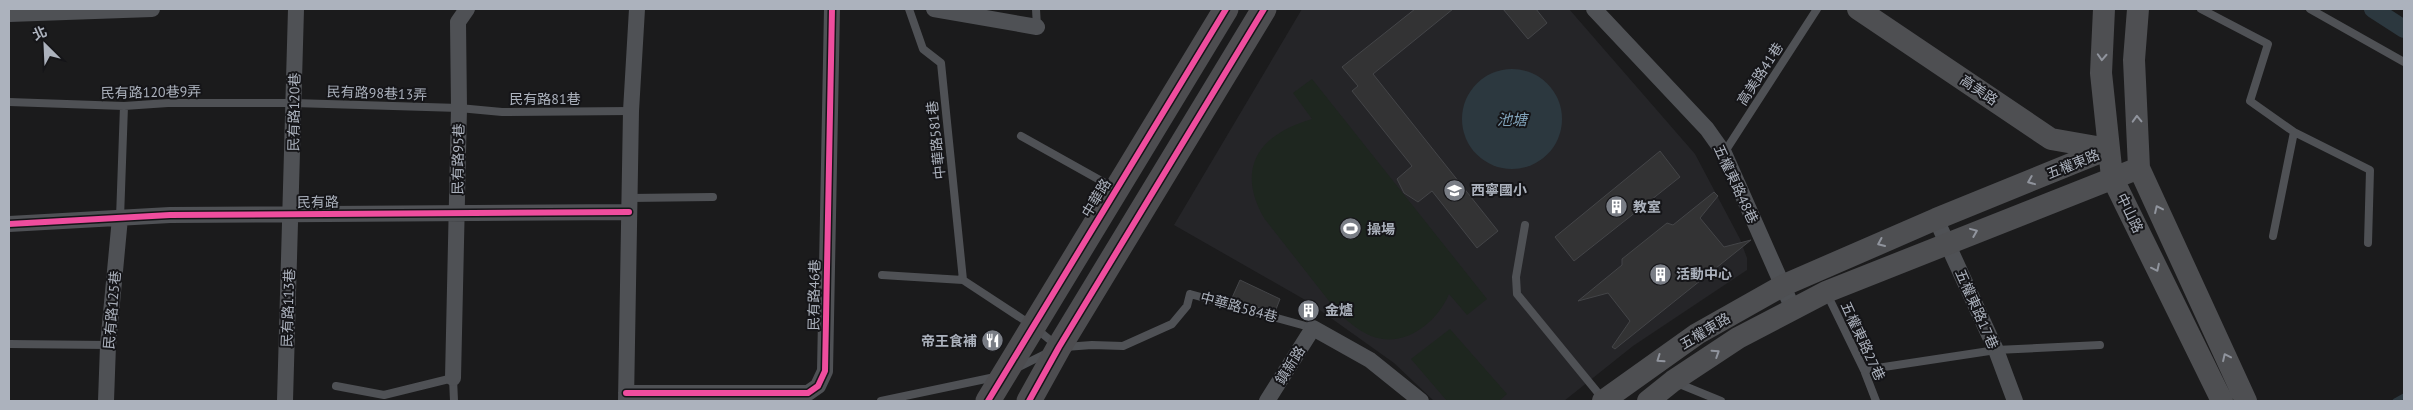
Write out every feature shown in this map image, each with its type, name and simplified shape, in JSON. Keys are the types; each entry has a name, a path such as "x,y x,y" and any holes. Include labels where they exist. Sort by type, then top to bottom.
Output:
{"main road":[{"name":"中華路","path":"988,401 1002,375 1226,9"},
{"path":"1029,401 1059,347 1264,9"}],"street":[{"path":"9,14 152,9"},
{"name":"民有路120巷","path":"291,215 296,9"},
{"name":"民有路95巷","path":"453,378 459,108 458,22 467,9"},
{"path":"626,397 629,205 637,9"},
{"name":"民有路46巷","path":"626,397 808,393 818,386 825,371 832,9"},
{"path":"934,9 1037,27"},
{"name":"五權東路48巷","path":"1594,9 1707,129 1724,153 1793,309"},
{"name":"高美路","path":"1858,9 2051,139 2108,149"},
{"name":"中山路","path":"2104,9 2101,73 2112,177 2222,401"},
{"name":"中山路","path":"2138,9 2134,60 2139,168 2246,401"},
{"name":"五權東路","path":"1603,401 1697,334 1782,286 1936,219 2108,149 2139,168"},
{"name":"五權東路","path":"1648,401 1673,381 1738,338 1826,292 2112,177 2139,168"},
{"name":"民有路","path":"9,224 170,215 457,212 629,205"},
{"name":"民有路113巷","path":"285,401 291,215"},
{"name":"民有路125巷","path":"106,401 108,345 120,218"},
{"name":"五權東路17巷","path":"1936,219 1996,350 2015,401"},
{"name":"鎮新路","path":"1267,401 1313,328"},
{"name":"中華路584巷","path":"1313,328 1370,360 1421,401"}],"lane":[{"name":"中華路581巷","path":"909,9 923,49 941,63 963,280"},
{"path":"1036,9 1037,27"},
{"name":"高美路41巷","path":"1724,153 1817,9"},
{"path":"2201,9 2268,44 2250,101 2294,132 2370,170 2368,243"},
{"path":"2310,9 2404,62"},
{"name":"民有路120巷9弄","path":"9,102 124,106 168,103 294,103"},
{"name":"民有路98巷13弄","path":"294,103 459,108"},
{"path":"120,218 124,106"},
{"name":"民有路81巷","path":"459,108 502,112 632,111"},
{"path":"2273,236 2294,132"},
{"path":"1021,136 1115,189"},
{"path":"629,205 713,198"},
{"path":"1525,225 1516,277 1517,294 1603,401"},
{"path":"882,275 963,280 1033,326 1059,347"},
{"name":"五權東路27巷","path":"1826,292 1864,370 1876,401"},
{"name":"中華路584巷","path":"1002,375 1059,347 1123,346 1172,324 1187,306 1190,294 1313,328"},
{"path":"9,344 108,345"},
{"path":"1864,370 1996,350 2100,345"},
{"path":"881,401 1002,375"},
{"path":"336,386 384,395 453,378"},
{"name":"民有路95巷","path":"453,378 454,401"},
{"path":"1673,381 1721,401"}],"shaded area":[{"name":"西寧國小","path":"1302,9 1569,9 1695,154 1740,239 1747,258 1747,270 1633,346 1564,401 1434,401 1394,363 1307,301 1174,225"},
{"path":"1312,79 1487,299 1467,315 1449,294 1444,305 1436,315 1418,331 1395,339 1383,339 1366,334 1336,310 1264,218 1256,200 1252,183 1253,168 1258,155 1266,143 1294,125 1312,119 1293,93"},
{"path":"1450,329 1507,394 1499,401 1447,401 1411,359"}],"water":[{"name":"池塘","path":"1512,69 1531,72 1548,83 1559,100 1562,119 1559,138 1548,155 1531,166 1512,169 1493,166 1476,155 1465,138 1462,119 1465,100 1476,83 1493,72"}],"building":[{"path":"1415,9 1453,9 1373,74 1498,231 1477,248 1432,191 1418,202 1404,193 1397,179 1412,166 1352,91 1358,86 1342,67"},
{"path":"1503,9 1536,9 1547,23 1528,39"},
{"name":"教室","path":"1660,151 1680,177 1574,261 1555,237"},
{"name":"活動中心","path":"1714,192 1718,196 1700,218 1724,247 1751,240 1615,349 1612,347 1630,321 1608,293 1578,301 1622,265 1622,259 1667,223 1673,225"},
{"path":"1240,280 1280,299 1275,312 1231,300"}],"waterway":[{"path":"2373,9 2404,29"},
{"path":"2395,401 2404,396"}],"cycle path":[{"path":"626,393 808,393 818,386 825,371 832,9"},
{"path":"988,401 1226,9"},
{"path":"1029,401 1059,347 1264,9"},
{"path":"9,224 170,215 629,212"}],"place":[{"name":"西寧國小","path":"1455,190"},
{"name":"教室","path":"1617,207"},
{"name":"操場","path":"1351,229"},
{"name":"活動中心","path":"1660,274"},
{"name":"金爐","path":"1309,310"},
{"name":"帝王食補","path":"993,341"}]}
